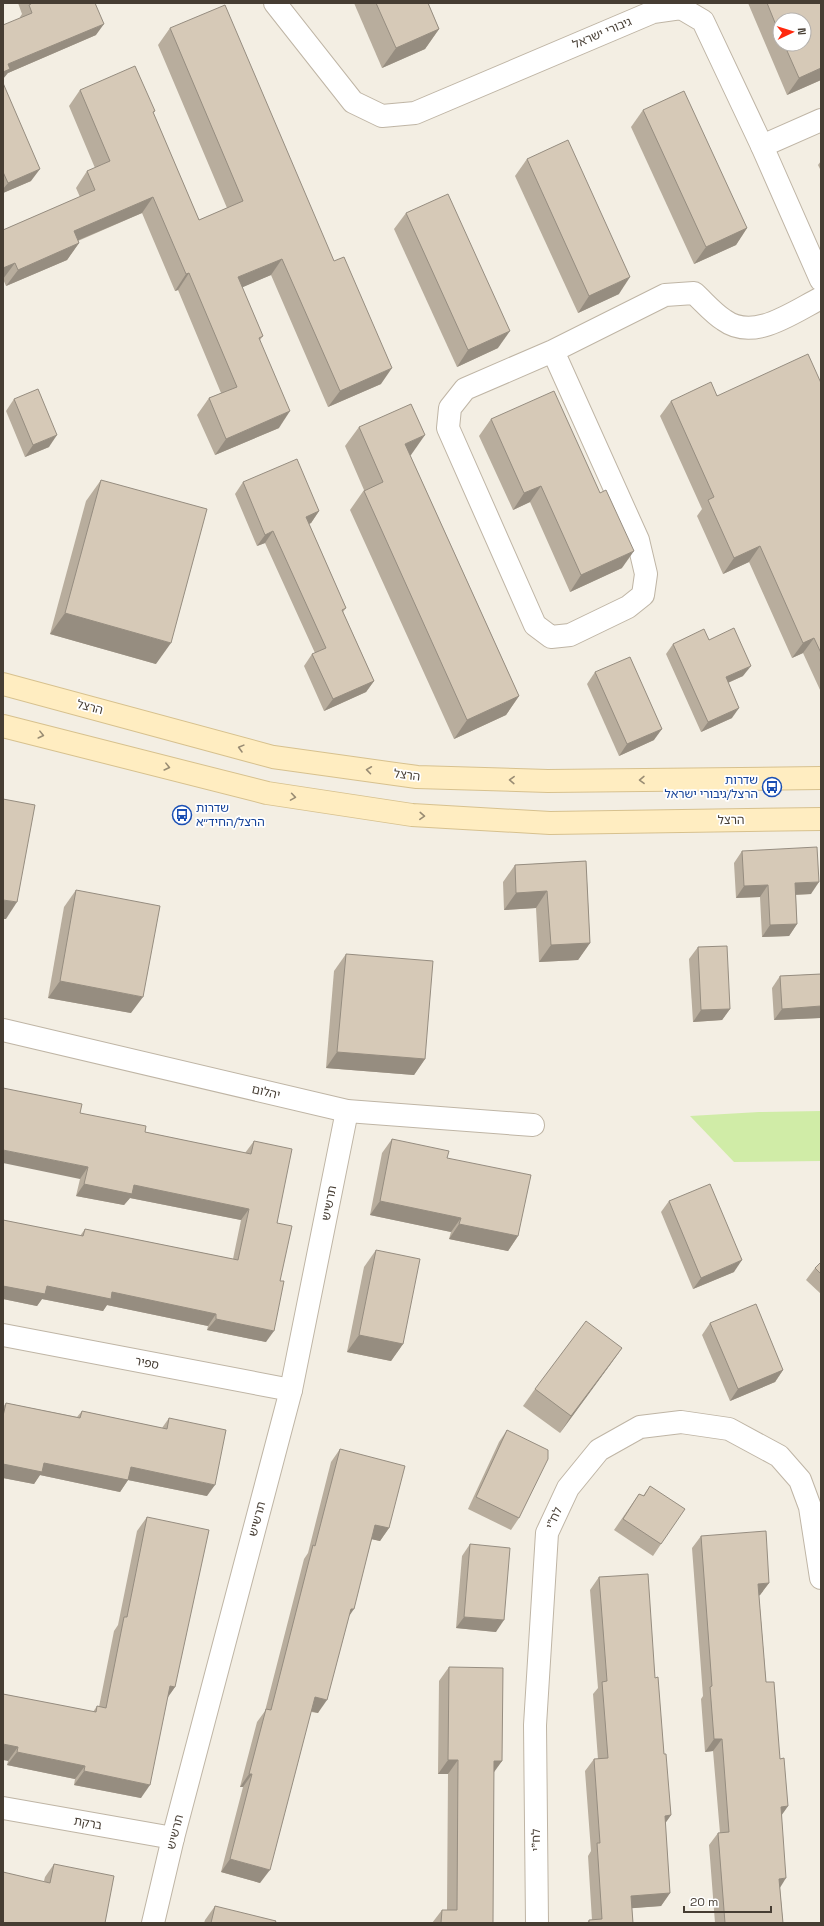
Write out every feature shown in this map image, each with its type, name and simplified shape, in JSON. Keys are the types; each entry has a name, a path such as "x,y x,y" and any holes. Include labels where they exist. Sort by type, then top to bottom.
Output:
{"main road":[{"name":"הרצל","path":"3,684 273,757 417,777 548,781 821,778"},
{"name":"הרצל","path":"3,726 267,793 412,815 550,823 821,819"}],"street":[{"name":"גיבורי ישראל","path":"275,3 353,102 382,116 415,113 653,12 681,8 703,21 762,146 821,280"},
{"path":"762,146 821,120"},
{"path":"553,351 638,540 646,574 643,596 628,607 570,635 551,637 535,625 448,428 450,408 464,389 553,351 665,295 694,293 724,321 743,328 765,325 821,298"},
{"name":"יהלום","path":"3,1030 347,1111 533,1126"},
{"name":"תרשיש","path":"153,1923 173,1838 291,1390 347,1111"},
{"name":"ספיר","path":"3,1335 291,1390"},
{"name":"לח\"י","path":"537,1923 535,1725 547,1533 568,1488 576,1477 599,1450 640,1427 681,1422 729,1429 779,1456 800,1480 810,1507 821,1578"},
{"name":"ברקת","path":"3,1808 173,1838"}],"green space":[{"path":"821,1111 821,1161 734,1162 690,1116 759,1112"}],"building":[{"path":"31,3 95,3 104,24 8,64 10,69 3,72 3,25 32,13 29,5"},
{"path":"376,3 428,3 439,29 396,48"},
{"path":"767,3 821,3 821,68 799,78 788,52 812,52 812,12 772,12 772,15"},
{"path":"225,5 334,261 344,257 392,368 340,391 282,259 238,277 263,336 259,338 290,411 226,439 209,398 237,387 189,273 186,274 153,197 74,231 79,243 18,270 15,263 3,268 3,230 95,190 87,171 110,161 80,90 135,66 199,220 243,201 170,28"},
{"path":"3,83 40,169 8,183 3,172"},
{"path":"684,91 747,228 706,247 643,110"},
{"path":"568,140 630,277 589,296 527,159"},
{"path":"448,194 510,331 468,350 406,213"},
{"path":"808,354 821,383 821,653 814,638 803,643 760,546 734,558 708,500 714,497 671,401 711,382 717,396"},
{"path":"38,389 57,435 33,445 14,399"},
{"path":"554,391 600,493 606,490 634,551 581,575 541,486 524,493 491,419"},
{"path":"411,404 425,435 405,444 519,696 467,720 364,491 383,482 359,427"},
{"path":"297,459 319,511 306,517 346,608 342,610 374,681 333,699 312,654 326,648 273,531 265,535 243,482"},
{"path":"101,480 207,509 171,643 65,613"},
{"path":"734,628 751,666 726,677 739,708 708,722 673,644 704,629 709,640"},
{"path":"630,657 662,729 627,744 595,672"},
{"path":"3,799 35,805 17,902 3,900"},
{"path":"817,847 819,882 795,883 797,924 770,925 768,885 744,886 742,851"},
{"path":"586,861 590,943 551,945 547,891 516,893 515,865"},
{"path":"76,890 160,906 143,997 60,981"},
{"path":"727,946 730,1009 701,1010 698,947"},
{"path":"346,954 433,961 425,1059 337,1052"},
{"path":"821,974 821,1006 782,1009 780,976"},
{"path":"3,1088 82,1104 80,1113 146,1126 145,1132 251,1154 254,1141 292,1149 277,1223 292,1226 280,1281 284,1281 274,1331 216,1319 216,1314 112,1292 111,1299 47,1286 45,1294 3,1286 3,1220 83,1236 85,1229 238,1260 249,1209 134,1185 132,1194 84,1184 88,1167 3,1150"},
{"path":"392,1139 449,1151 447,1158 531,1175 518,1236 459,1224 461,1218 380,1201"},
{"path":"710,1184 742,1260 701,1278 669,1201"},
{"path":"376,1250 420,1259 403,1344 359,1335"},
{"path":"821,1262 821,1274 815,1268"},
{"path":"756,1304 783,1370 738,1389 710,1323"},
{"path":"586,1321 622,1348 571,1416 535,1389"},
{"path":"6,1403 80,1418 82,1411 167,1429 169,1418 226,1430 215,1485 131,1467 128,1480 44,1463 42,1472 3,1464 3,1416"},
{"path":"507,1430 548,1450 548,1459 519,1518 476,1497"},
{"path":"340,1449 405,1466 389,1528 375,1525 354,1609 351,1609 327,1700 315,1697 270,1870 230,1859 252,1774 249,1774 266,1709 271,1710 313,1545 315,1546"},
{"path":"650,1486 685,1509 661,1544 623,1519 639,1494 644,1496"},
{"path":"147,1517 209,1530 175,1687 170,1686 150,1785 84,1771 85,1766 17,1752 18,1747 3,1744 3,1694 96,1712 97,1706 106,1708 124,1617 127,1617"},
{"path":"766,1531 769,1583 758,1584 766,1682 774,1682 780,1759 784,1758 788,1806 781,1807 786,1878 779,1879 783,1923 725,1923 718,1833 729,1832 722,1739 714,1739 710,1687 712,1686 701,1536"},
{"path":"470,1544 510,1548 504,1620 464,1617"},
{"path":"648,1574 655,1678 658,1677 664,1754 666,1754 671,1815 665,1816 670,1893 631,1896 633,1923 589,1923 589,1920 602,1919 597,1843 600,1843 594,1759 608,1758 602,1682 607,1681 599,1577"},
{"path":"449,1667 503,1668 502,1761 494,1761 493,1923 441,1923 442,1910 457,1910 458,1760 448,1760"},
{"path":"54,1864 114,1876 105,1923 3,1923 3,1872 50,1883"},
{"path":"215,1906 276,1921 275,1923 211,1923"}],"place":[{"name":"שדרות הרצל/גיבורי ישראל","path":"772,787"},
{"name":"שדרות הרצל/החיד״א","path":"182,815"}]}
